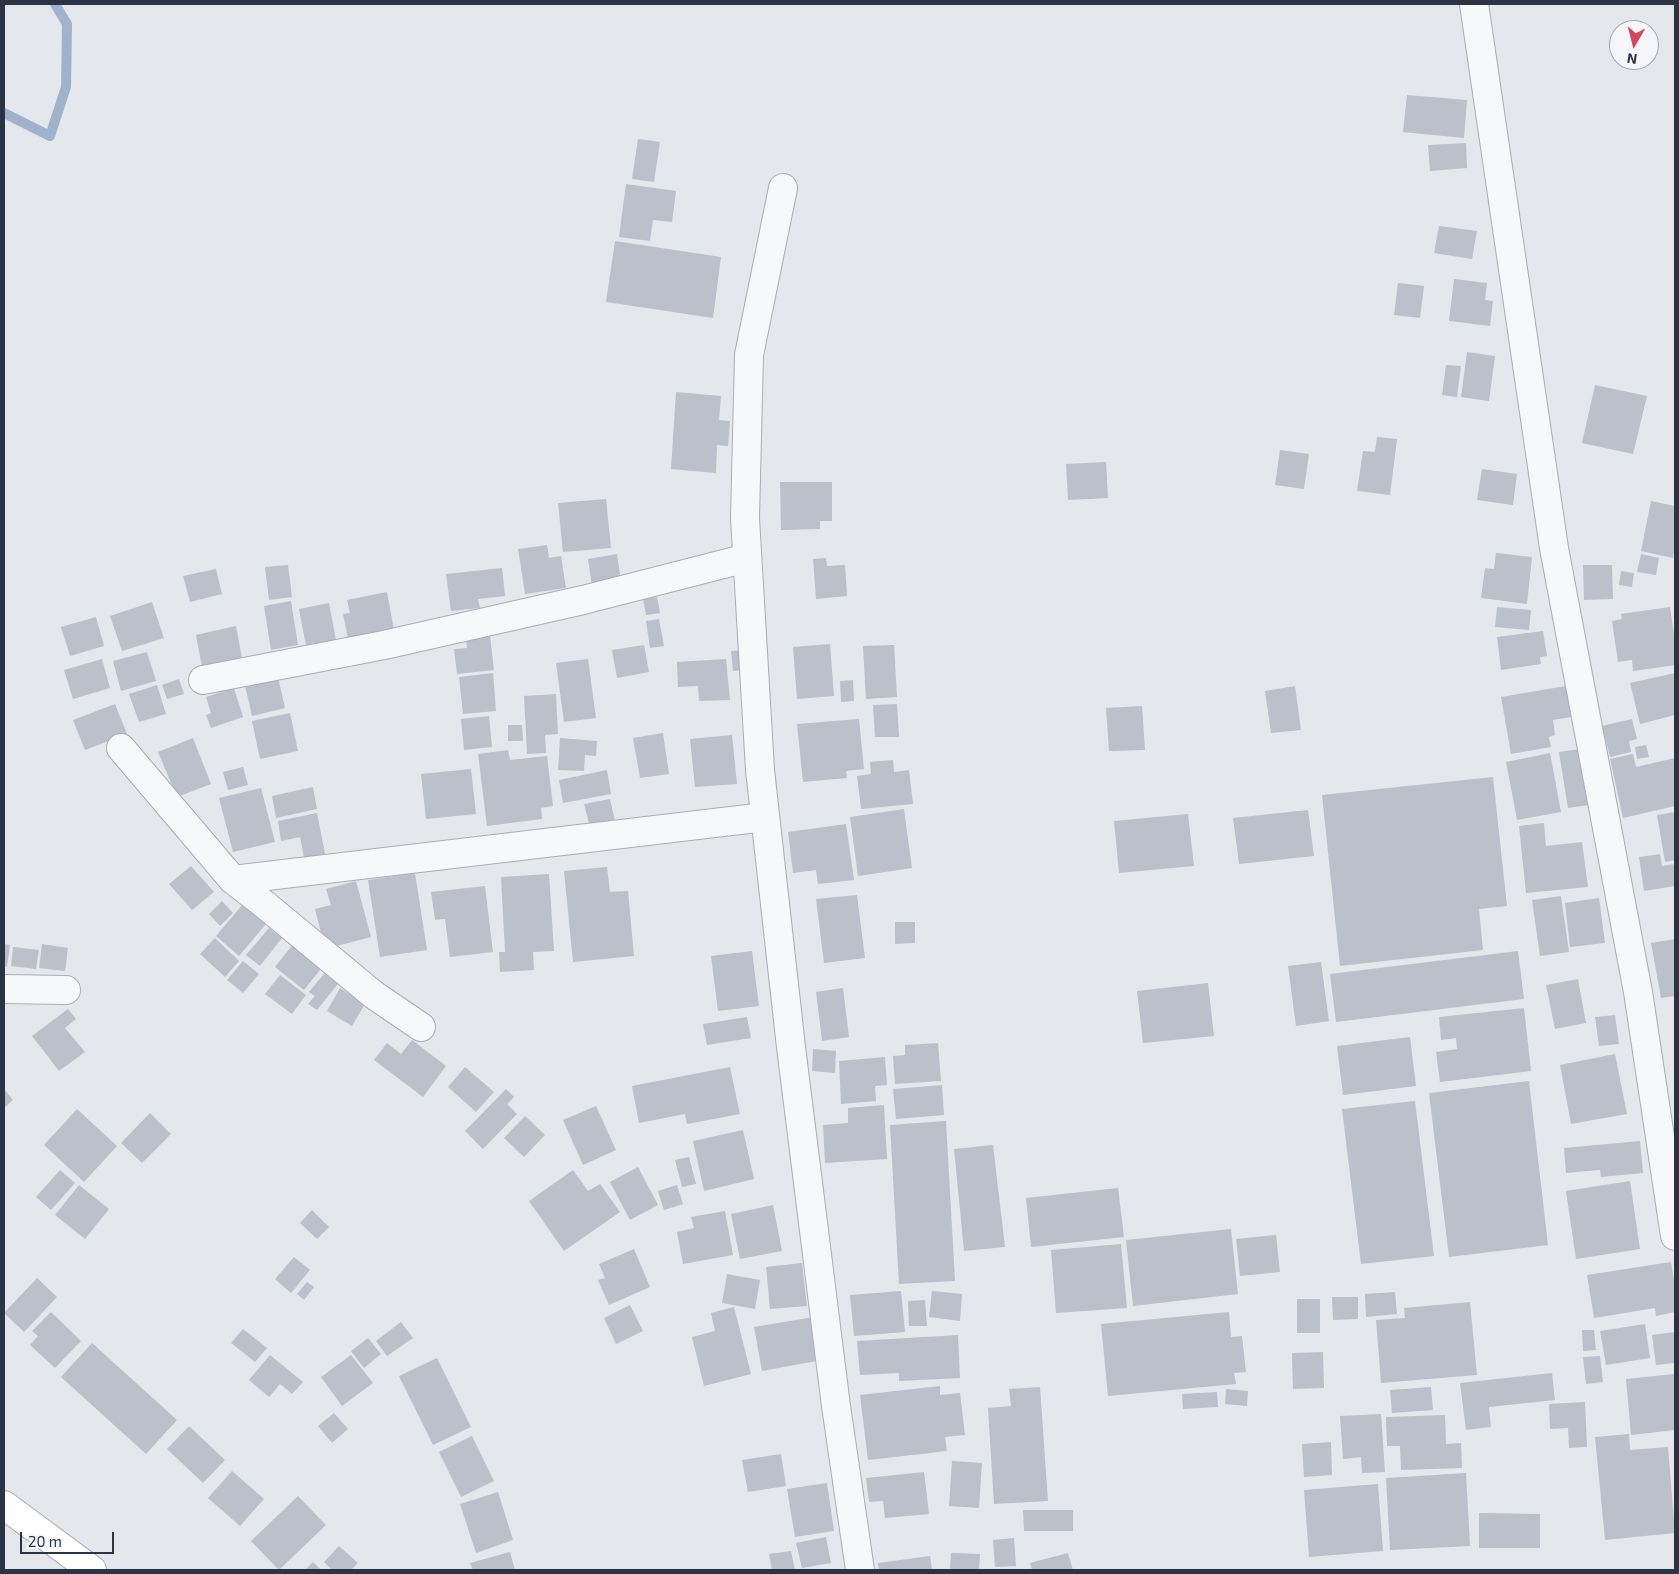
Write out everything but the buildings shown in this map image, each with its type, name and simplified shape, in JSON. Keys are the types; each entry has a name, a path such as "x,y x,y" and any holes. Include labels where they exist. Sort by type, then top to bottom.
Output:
{"main road":[{"path":"4,1505 92,1570"}],"street":[{"path":"1474,4 1554,548 1638,992 1675,1236"},
{"path":"783,188 749,355 745,518 760,770 765,817 792,1056 836,1406 860,1570"},
{"path":"203,680 384,645 584,600 748,558"},
{"path":"121,748 233,880 374,995 421,1027"},
{"path":"233,880 765,817"},
{"path":"4,989 66,990"}],"waterway":[{"path":"4,113 50,136 66,87 67,24 55,4"}]}
